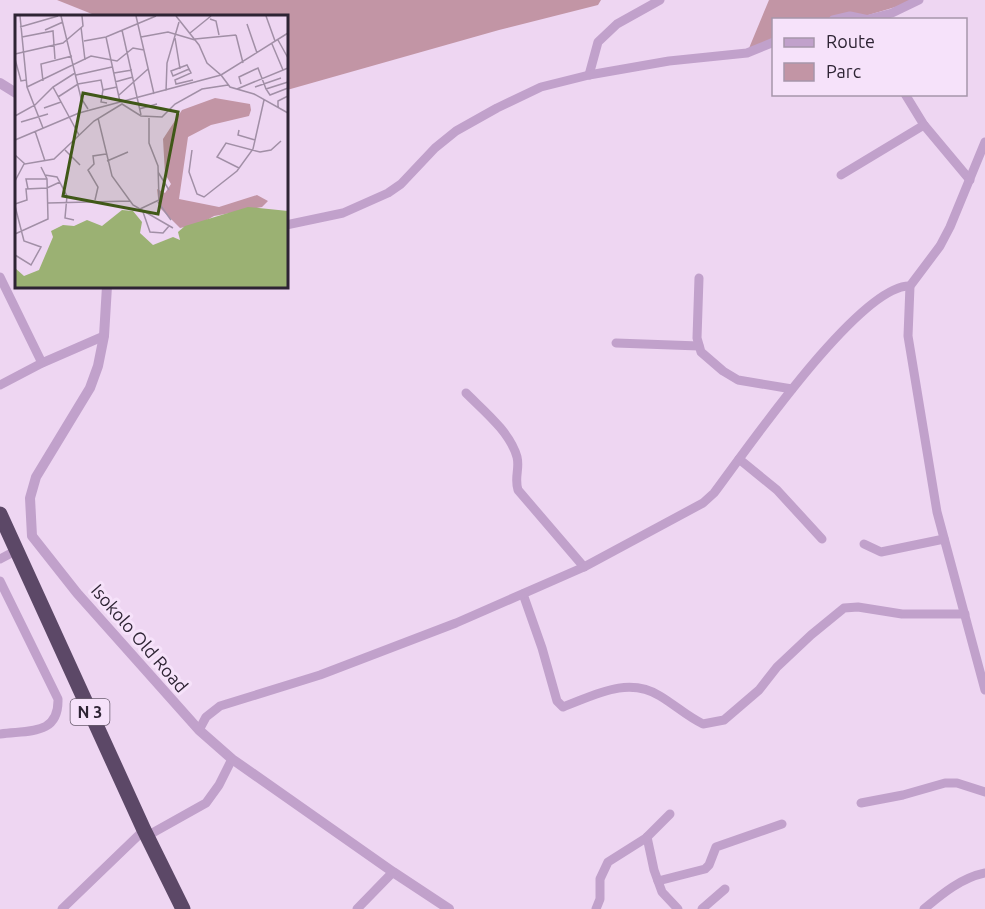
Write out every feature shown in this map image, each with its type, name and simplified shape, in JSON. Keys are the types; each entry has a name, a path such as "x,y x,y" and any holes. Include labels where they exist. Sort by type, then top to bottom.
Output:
{"highway":[{"name":"N 3","path":"0,514 183,909"}],"street":[{"path":"589,75 598,42 616,24 660,0"},
{"path":"873,18 892,13 919,0"},
{"path":"841,18 850,16 863,18"},
{"path":"288,225 343,213 388,193 401,184 446,138 470,122 519,96 542,87 589,75 669,61 747,53 772,43"},
{"path":"0,83 15,92"},
{"path":"906,96 924,126 970,180"},
{"path":"841,175 924,126"},
{"path":"985,143 940,246 910,286 909,343 931,481 944,539 985,690"},
{"path":"0,277 42,363"},
{"path":"699,278 697,338 707,358 738,380 792,389"},
{"path":"199,730 206,717 220,706 352,663 456,623 584,567 710,498 792,389 834,339 888,293 903,286 910,286"},
{"path":"0,558 14,545 32,536 30,498 36,477 90,388 98,366 104,336 107,288"},
{"path":"0,385 42,363 104,336"},
{"path":"616,343 699,346"},
{"path":"466,393 511,442 518,459 515,480 518,490 584,567"},
{"path":"739,459 777,489 822,539"},
{"name":"Isokolo Old Road","path":"32,536 78,593 199,730 232,759 449,909"},
{"path":"864,544 881,552 944,539"},
{"path":"0,581 58,699 56,718 45,728 0,734"},
{"path":"523,594 557,701 563,707 621,687 637,687 660,696 703,724 724,720 759,690 777,667 811,634 844,608 858,607 902,614 965,614"},
{"path":"62,909 146,833 206,803 219,785 232,759"},
{"path":"861,803 911,793 945,783 957,783 985,792"},
{"path":"596,909 600,899 600,879 608,862 647,837 670,814"},
{"path":"658,880 705,869 716,847 782,824"},
{"path":"647,837 662,892 678,909"},
{"path":"357,909 393,872"},
{"path":"924,909 962,881 985,873"},
{"path":"702,909 725,889"}],"green space":[{"path":"57,0 601,0 598,5 499,30 288,90 288,15 94,15"},
{"path":"769,0 919,0 858,18 772,18 772,41 747,53"}]}
